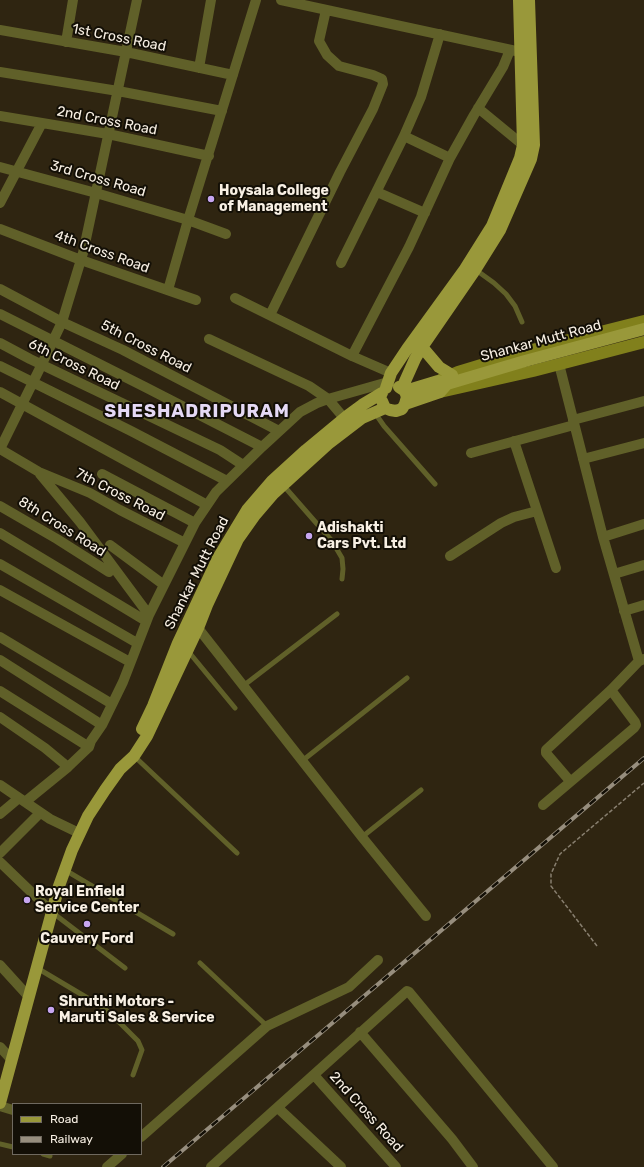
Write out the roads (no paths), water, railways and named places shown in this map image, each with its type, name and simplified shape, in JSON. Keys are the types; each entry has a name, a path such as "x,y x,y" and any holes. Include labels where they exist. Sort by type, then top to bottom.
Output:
{"main road":[{"path":"380,410 387,384 414,338 465,269 492,226 520,158 523,145 515,51 519,0"},
{"path":"405,404 407,398 403,389 415,359 500,230 531,159 534,145 529,0"},
{"path":"445,383 491,362 557,343 644,321"},
{"name":"Shankar Mutt Road","path":"0,1102 64,869 79,833 88,816 120,769 128,751 141,730 178,643 218,558 272,481 306,450 387,384 403,389 445,383 525,360 644,329"},
{"path":"445,383 559,364 644,342"},
{"path":"422,347 439,367 445,383"},
{"name":"Shankar Mutt Road","path":"120,769 134,756 160,711 207,605 251,512 346,429 362,418 380,410 396,411 402,409 405,404 445,383"}],"street":[{"path":"66,42 74,0"},
{"path":"0,449 62,322 81,260 137,0"},
{"path":"199,68 211,0"},
{"path":"168,290 256,0"},
{"path":"281,0 515,51 503,67 478,108 450,158 409,247 352,356"},
{"path":"270,315 340,172 373,109 383,84 382,79 373,74 339,66 327,55 319,41 326,10"},
{"name":"1st Cross Road","path":"0,30 126,52 233,75"},
{"path":"341,263 404,136 421,97 440,34"},
{"path":"0,72 118,91 222,111"},
{"path":"478,108 523,145"},
{"name":"2nd Cross Road","path":"0,116 108,134 209,156"},
{"path":"0,203 42,123"},
{"path":"404,136 450,158"},
{"name":"3rd Cross Road","path":"0,167 188,220 226,234"},
{"path":"377,192 425,212"},
{"name":"4th Cross Road","path":"0,229 81,260 196,300"},
{"name":"5th Cross Road","path":"0,289 62,322 123,350 279,431"},
{"path":"235,298 352,356 387,384"},
{"path":"0,314 262,446"},
{"path":"209,339 303,383 328,399 344,418"},
{"name":"6th Cross Road","path":"0,344 220,450 243,465"},
{"path":"559,364 603,537 624,610 641,660 545,752 570,781"},
{"path":"0,366 131,431 227,481"},
{"path":"0,814 68,767 89,747 112,704 137,643 164,585 195,524 216,492 262,446 300,412 328,399 387,384"},
{"path":"0,392 207,505"},
{"path":"471,453 644,402"},
{"path":"514,441 556,568"},
{"path":"583,459 644,443"},
{"name":"7th Cross Road","path":"0,449 39,472 90,493 185,544"},
{"path":"39,472 80,522 148,618"},
{"path":"102,474 195,524"},
{"name":"8th Cross Road","path":"0,506 57,539 109,572"},
{"path":"450,556 502,523 514,517 537,511"},
{"path":"603,537 644,524"},
{"path":"0,533 148,618"},
{"path":"110,545 164,585"},
{"path":"0,564 137,643"},
{"path":"614,574 644,565"},
{"path":"0,590 130,662"},
{"path":"624,610 644,605"},
{"path":"198,628 426,916"},
{"path":"0,637 112,704"},
{"path":"0,660 102,725"},
{"path":"543,805 636,725 611,690"},
{"path":"0,691 89,747"},
{"path":"0,718 45,748 68,767"},
{"path":"0,785 40,813 79,833"},
{"path":"0,853 40,813"},
{"path":"0,862 53,913"},
{"path":"142,1136 267,1026 350,987 378,960"},
{"path":"0,965 29,997"},
{"path":"210,1167 278,1108 404,992 409,992 553,1167"},
{"path":"360,1032 452,1140 473,1167"},
{"path":"0,1047 11,1058"},
{"name":"2nd Cross Road","path":"314,1075 396,1167"},
{"path":"0,1106 12,1110"},
{"path":"278,1108 341,1167"},
{"path":"107,1167 121,1155"}],"lane":[{"path":"475,270 494,283 506,294 515,306 522,322"},
{"path":"380,410 384,426 435,484"},
{"path":"282,485 332,541 342,558 342,579"},
{"path":"243,686 337,614"},
{"path":"187,650 235,708"},
{"path":"302,761 407,678"},
{"path":"134,756 238,853"},
{"path":"362,837 422,790"},
{"path":"64,869 173,934"},
{"path":"53,913 125,968"},
{"path":"200,963 267,1026"},
{"path":"37,968 101,1006 138,1041 142,1050 134,1075"},
{"path":"0,1144 12,1147"}],"railway":[{"path":"163,1167 644,758"}],"place":[{"name":"Hoysala College of Management","path":"211,199"},
{"name":"Adishakti Cars Pvt. Ltd","path":"309,536"},
{"name":"Royal Enfield Service Center","path":"27,900"},
{"name":"Cauvery Ford","path":"87,924"},
{"name":"Shruthi Motors - Maruti Sales & Service","path":"51,1010"}],"district":[{"name":"SHESHADRIPURAM","path":"197,412"}]}
